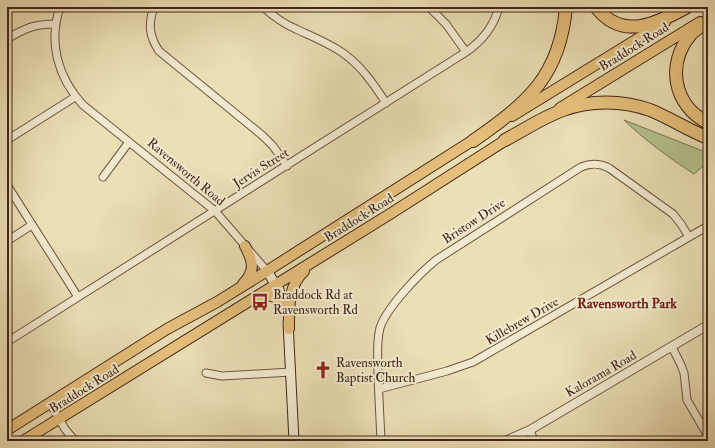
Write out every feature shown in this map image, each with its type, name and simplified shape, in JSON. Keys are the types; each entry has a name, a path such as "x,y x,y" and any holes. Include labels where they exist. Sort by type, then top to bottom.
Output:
{"highway":[{"path":"473,141 520,106 541,83 549,71 558,49 562,36 566,7"},
{"path":"596,7 605,18 622,26 634,27 657,22 688,7"},
{"path":"708,21 692,33 685,43 678,62 676,78 679,91 686,104 697,116 708,123"},
{"path":"505,140 561,111 590,103 622,104 648,110 664,116 708,138"}],"main road":[{"name":"Braddock Road","path":"7,430 167,329 237,290 688,7"},
{"name":"Braddock Road","path":"23,441 328,253 505,140 594,88 708,16"},
{"path":"237,290 245,282 252,270 251,257 245,246"},
{"path":"289,329 290,300 296,281 308,267 328,253"},
{"name":"Ravensworth Road","path":"267,271 276,285 286,307 289,329 294,441"},
{"path":"254,298 270,295 280,300 286,307"}],"street":[{"name":"Ravensworth Road","path":"60,7 56,24 55,46 57,58 65,81 75,97 215,211 267,271"},
{"path":"154,7 150,17 150,31 159,51 263,136 273,146 287,166"},
{"path":"263,7 295,29 326,42 349,57 367,76 386,103"},
{"path":"429,7 446,24 466,52 475,46 488,31 494,21 499,7"},
{"path":"7,39 18,32 35,25 56,24"},
{"name":"Jervis Street","path":"7,342 466,52"},
{"path":"7,140 75,97"},
{"path":"103,177 129,142"},
{"name":"Bristow Drive","path":"381,441 378,345 382,323 391,309 418,276 436,260 581,167 593,164 603,165 609,168 673,214 689,237"},
{"path":"7,185 78,297"},
{"path":"7,241 32,225"},
{"name":"Killebrew Drive","path":"379,388 447,372 473,362 708,226"},
{"name":"Kalorama Road","path":"505,441 530,430 708,325"},
{"path":"672,347 684,373 687,400 708,436"},
{"path":"206,373 222,376 290,372"},
{"path":"50,402 59,419 75,441"},
{"path":"530,430 534,441"}],"green space":[{"path":"624,120 708,153 708,162 694,174 641,135"}],"place":[{"name":"Braddock Rd at Ravensworth Rd","path":"260,302"},
{"name":"Ravensworth Baptist Church","path":"323,370"}],"district":[{"name":"Ravensworth Park","path":"627,303"}]}
